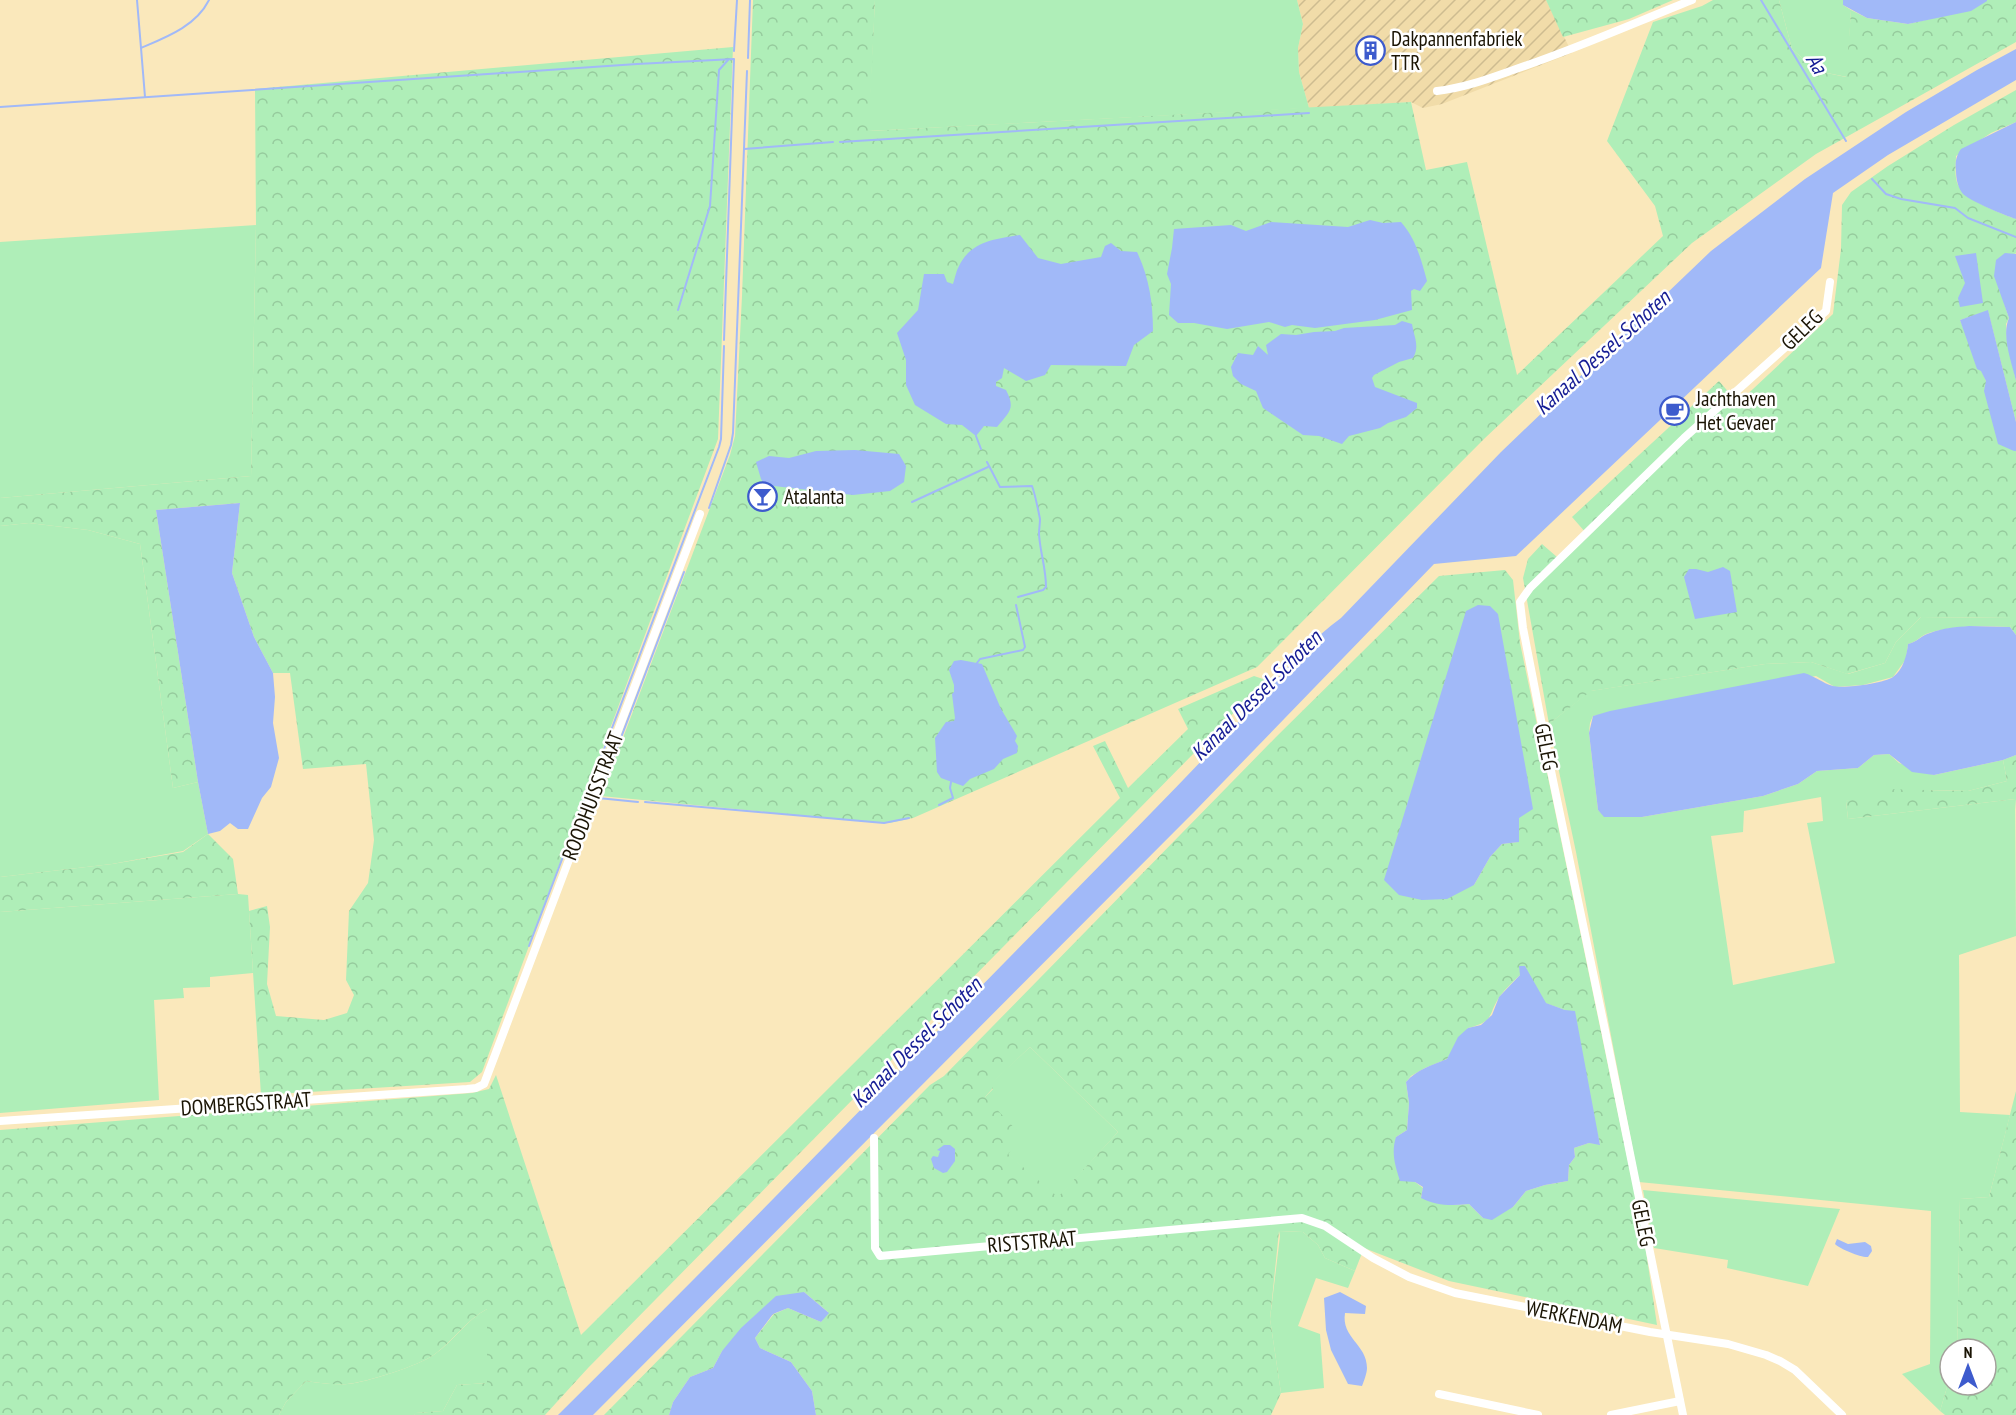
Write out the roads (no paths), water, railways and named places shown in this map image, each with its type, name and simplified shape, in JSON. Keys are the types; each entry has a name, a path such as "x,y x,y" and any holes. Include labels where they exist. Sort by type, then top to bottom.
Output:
{"street":[{"path":"1437,91 1459,88 1546,59 1692,0"},
{"name":"GELEG","path":"1666,1334 1550,766 1520,602 1530,588 1684,438 1826,311 1830,282"},
{"name":"ROODHUISSTRAAT","path":"487,1078 700,514"},
{"name":"DOMBERGSTRAAT","path":"0,1121 466,1089 484,1084 487,1078"},
{"name":"RISTSTRAAT","path":"874,1138 875,1248 880,1256 1302,1218"},
{"name":"WERKENDAM","path":"1302,1218 1325,1226 1373,1258 1409,1277 1455,1293 1728,1344 1780,1361 1814,1387 1842,1415"},
{"path":"1666,1334 1683,1415"},
{"path":"1439,1394 1538,1415"},
{"path":"1611,1415 1680,1401"}],"water":[{"path":"1843,0 1987,1 1971,11 1908,24 1867,18 1843,5"},
{"path":"2016,49 2016,80 1888,155 1833,193 1821,268 1516,556 1434,564 1195,811 593,1415 558,1415 1143,821 1301,653 1341,618 1501,452 1711,251 1805,179 1906,112"},
{"path":"2016,122 2016,219 1963,194 1956,177 1956,165 1961,149"},
{"path":"1370,220 1383,223 1401,222 1414,242 1427,281 1420,291 1414,289 1411,291 1412,310 1375,320 1315,328 1292,325 1285,327 1269,322 1227,329 1194,323 1178,323 1169,315 1171,284 1167,274 1174,229 1231,225 1246,231 1271,222 1348,227"},
{"path":"1020,235 1038,258 1061,264 1101,257 1105,246 1111,243 1121,251 1137,252 1150,290 1153,331 1134,345 1126,366 1051,365 1045,375 1026,381 1004,368 1002,378 996,382 996,386 1006,390 1010,410 997,427 984,426 976,436 962,425 946,424 915,405 906,385 906,360 897,333 918,310 924,274 944,274 947,282 953,284 958,268 970,251 985,243"},
{"path":"1976,253 1983,303 1960,307 1958,298 1965,283 1955,256"},
{"path":"2005,253 2016,254 2016,381 2006,333 2009,318 1994,276 1996,260"},
{"path":"1988,310 2016,422 2016,451 1998,444 1984,391 1986,381 1981,371 1977,369 1960,320"},
{"path":"1402,321 1412,324 1416,345 1413,358 1399,362 1372,378 1375,387 1417,403 1417,408 1406,417 1380,428 1349,436 1342,444 1319,436 1303,435 1263,408 1256,391 1241,384 1233,376 1231,367 1238,353 1253,355 1258,346 1268,355 1266,345 1281,334 1296,335 1344,328 1395,325"},
{"path":"855,450 899,454 906,466 904,482 890,491 853,495 765,485 756,462 769,456 789,458 816,451"},
{"path":"240,503 232,573 254,637 273,673 275,697 273,723 279,758 271,787 262,798 248,829 238,829 230,823 220,831 208,834 156,510"},
{"path":"1723,567 1730,571 1737,612 1695,619 1684,577 1689,569 1708,572"},
{"path":"1478,605 1490,606 1498,614 1533,809 1519,818 1519,842 1502,844 1490,857 1474,885 1447,899 1422,900 1399,895 1384,880 1466,611"},
{"path":"1969,626 2010,627 2016,635 2016,755 1934,775 1912,772 1889,754 1874,755 1858,768 1817,771 1798,784 1763,796 1642,817 1604,817 1598,810 1589,733 1593,716 1804,673 1838,687 1882,681 1893,677 1902,666 1908,644 1935,631"},
{"path":"954,661 982,664 1001,709 1017,736 1015,741 1018,746 1017,753 1003,759 994,769 970,779 963,786 941,778 937,772 935,738 946,722 954,721 955,718 952,694 954,685 949,670"},
{"path":"1519,966 1525,966 1546,1003 1575,1011 1600,1145 1589,1143 1574,1148 1575,1157 1569,1165 1568,1181 1526,1191 1513,1207 1492,1220 1483,1218 1469,1204 1444,1205 1421,1198 1423,1187 1415,1182 1400,1181 1395,1164 1394,1148 1396,1137 1407,1130 1409,1103 1406,1082 1419,1071 1447,1059 1458,1037 1468,1028 1481,1025 1492,1015 1499,997 1520,975"},
{"path":"944,1145 950,1145 955,1149 955,1161 947,1172 943,1173 934,1168 931,1159 933,1156 938,1157 940,1151 937,1150"},
{"path":"1837,1239 1848,1244 1865,1242 1871,1246 1872,1251 1868,1257 1856,1255 1835,1244"},
{"path":"804,1292 829,1313 821,1322 788,1308 773,1314 755,1338 760,1348 791,1362 812,1391 816,1415 669,1415 673,1402 690,1377 713,1368 722,1351 741,1328 776,1296"},
{"path":"1340,1292 1366,1306 1365,1314 1345,1313 1347,1329 1366,1360 1367,1370 1362,1386 1348,1384 1331,1350 1326,1330 1324,1298"}],"waterway":[{"path":"137,0 141,48"},
{"path":"145,97 141,48 189,24 209,0"},
{"path":"734,51 737,0"},
{"path":"748,58 750,0"},
{"name":"Aa","path":"1761,0 1846,141"},
{"path":"0,107 734,59 724,340"},
{"path":"678,310 710,206 719,70 728,60"},
{"path":"709,508 733,433 747,71"},
{"path":"840,142 1309,113"},
{"path":"744,149 833,142"},
{"name":"Aa","path":"1872,179 1886,194 1901,199 1955,208 1968,218 2016,237"},
{"path":"529,946 719,447 724,346"},
{"path":"976,436 981,449"},
{"path":"987,462 1000,487 1032,486 1040,519 1039,534 1046,587 1043,590 1018,597"},
{"path":"912,502 988,467"},
{"path":"638,802 598,798 684,572"},
{"path":"977,663 980,659 1023,650 1025,647 1016,605"},
{"path":"939,805 953,798 951,782"},
{"path":"645,802 884,823 909,818"}],"place":[{"name":"Dakpannenfabriek TTR","path":"1370,51"},
{"name":"Jachthaven Het Gevaer","path":"1675,411"},
{"name":"Atalanta","path":"763,497"}],"water label":[{"name":"Kanaal Dessel-Schoten","path":"1602,352"},
{"name":"Kanaal Dessel-Schoten","path":"1256,695"},
{"name":"Kanaal Dessel-Schoten","path":"916,1042"}]}
